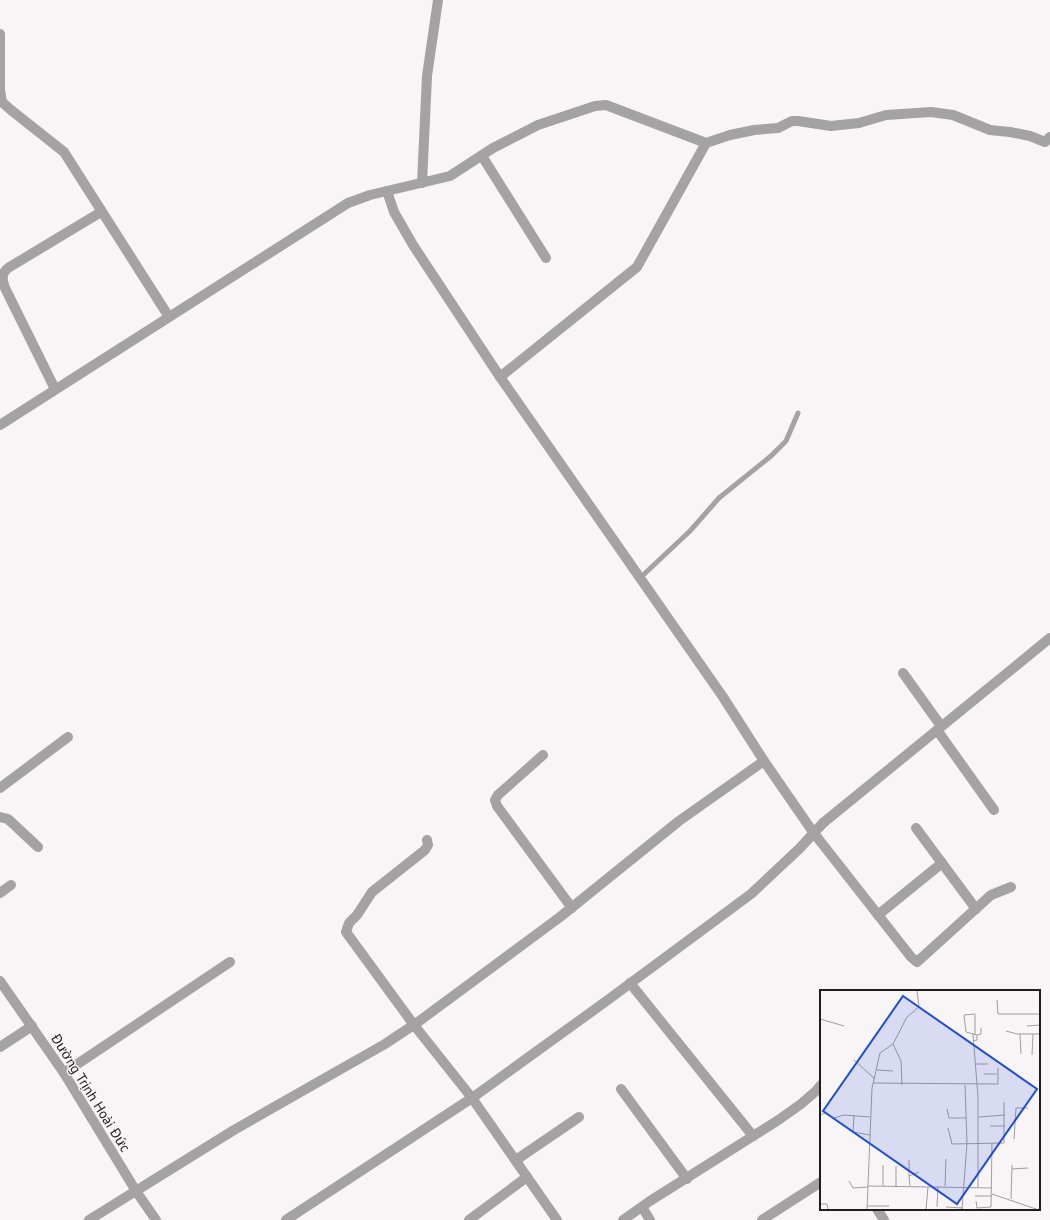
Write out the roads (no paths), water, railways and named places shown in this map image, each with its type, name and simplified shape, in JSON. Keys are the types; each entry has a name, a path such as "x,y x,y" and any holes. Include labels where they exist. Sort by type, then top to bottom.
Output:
{"street":[{"path":"422,183 428,76 438,0"},
{"path":"0,34 0,90 2,102 64,152 168,317"},
{"path":"0,425 348,202 450,176 493,148 538,125 601,105 606,105 706,143 730,135 754,130 778,128 798,121 831,126 859,123 886,115 931,112 953,115 990,130 1030,136 1045,142 1050,137"},
{"path":"500,377 637,267 706,143"},
{"path":"482,156 546,258"},
{"path":"387,191 394,212 412,245 500,377 723,697 764,761 813,832 911,957 918,962 991,894 1011,887"},
{"path":"56,390 5,288 2,281 2,276 8,268 101,212"},
{"path":"286,1220 472,1098 751,894 800,848 813,832 1050,638"},
{"path":"903,673 994,810"},
{"path":"0,788 68,737"},
{"path":"543,755 498,795 495,800 572,908"},
{"path":"88,1220 234,1130 385,1044 414,1025 572,908 679,821 764,761"},
{"path":"0,816 8,819 38,847"},
{"path":"916,828 976,909"},
{"path":"427,840 428,844 425,850 372,892 357,915 349,923 346,932 414,1025 472,1098 516,1160 526,1177 558,1220"},
{"path":"878,915 942,863"},
{"path":"0,893 10,885"},
{"path":"64,1073 230,962"},
{"name":"Đường Trịnh Hoài Đức","path":"0,981 64,1073 136,1191 156,1220"},
{"path":"630,983 753,1136"},
{"path":"0,1047 32,1026"},
{"path":"623,1220 753,1136 800,1104 820,1086"},
{"path":"621,1089 687,1179"},
{"path":"516,1160 579,1117"},
{"path":"469,1220 526,1177"},
{"path":"762,1220 820,1183"},
{"path":"642,1207 650,1220"},
{"path":"877,1210 884,1220"}],"lane":[{"path":"640,578 690,531 719,498 771,456 786,441 798,413"}]}
